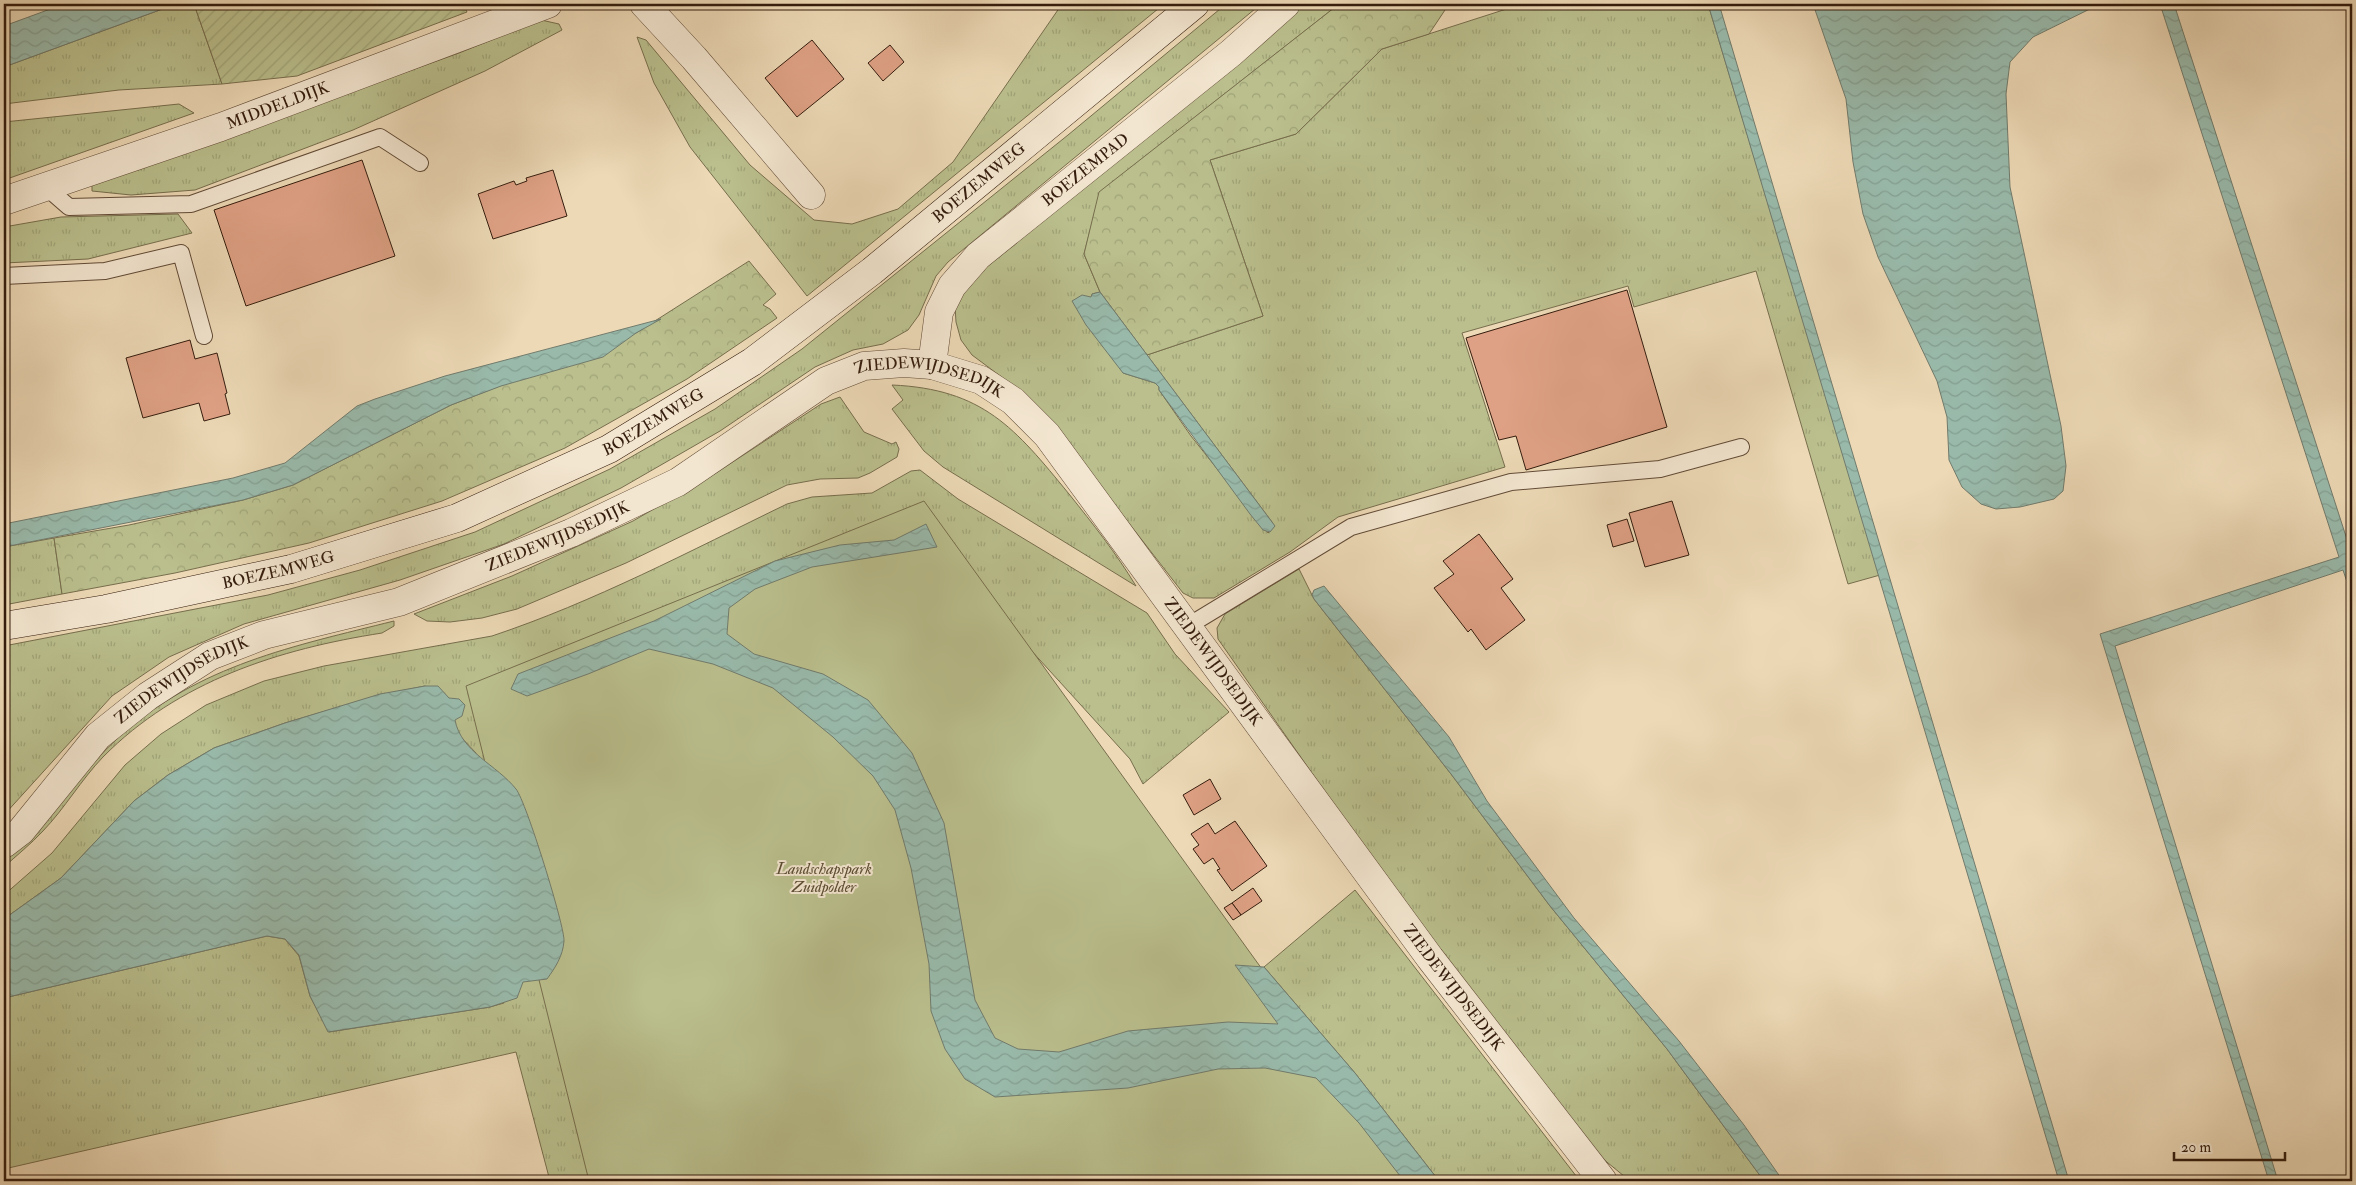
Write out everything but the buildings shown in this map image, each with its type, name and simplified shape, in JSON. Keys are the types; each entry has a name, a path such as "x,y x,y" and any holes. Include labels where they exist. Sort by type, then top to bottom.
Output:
{"street":[{"name":"MIDDELDIJK","path":"4,201 221,127 548,4"},
{"path":"644,4 694,58 811,195"},
{"name":"BOEZEMWEG","path":"4,626 106,608 291,569 457,518 609,449 752,362 849,288 1195,4"},
{"name":"BOEZEMPAD","path":"932,365 939,312 952,286 978,256 1231,53 1286,4"},
{"name":"ZIEDEWIJDSEDIJK","path":"4,844 21,831 98,736 148,696 210,656 264,635 399,602 571,533 678,482 826,381 864,366 904,363 932,365 981,380 1013,401 1047,434 1430,958 1603,1181"}],"lane":[{"path":"46,187 70,207 191,204 380,137 420,162"},
{"path":"4,276 105,271 181,253 204,336"},
{"path":"1188,626 1350,528 1511,482 1660,469 1741,447"}],"green space":[{"path":"176,4 194,4 222,84 119,90 4,104 4,67"},
{"path":"194,4 463,4 467,12 297,76 222,84"},
{"path":"1062,4 1164,4 807,296 690,147 654,83 637,37 646,40 750,165 814,220 852,224 898,209 953,162"},
{"path":"1226,4 1261,4 948,262 936,276 919,315 908,330 883,344 853,350 815,367 720,431 621,488 504,544 400,580 244,624 169,657 112,696 4,815 4,646 268,595 360,570 475,532 610,469 715,409 802,349 1068,135"},
{"path":"1304,4 1339,4 1100,192 1084,254 1100,292 1092,294 1123,373 1155,383 1159,387 1159,390 1191,436 1268,533 1274,527 1272,522 1147,355 1263,316 1210,160 1296,134 1382,49 1522,4 1708,4 1880,575 1848,584 1756,271 1634,307 1628,286 1462,333 1505,467 1338,517 1290,552 1214,598 1193,598 1183,593 1076,455 1011,384 972,355 961,340 956,322 955,306 971,280 1252,50"},
{"path":"1339,4 1449,4 1429,34 1382,49 1296,134 1210,160 1263,316 1147,355 1100,292 1084,254 1099,192"},
{"path":"541,20 559,24 562,30 485,71 353,130 195,190 131,195 92,191 92,185 459,53"},
{"path":"179,104 194,113 4,180 4,122"},
{"path":"178,214 192,233 88,259 4,263 4,227 61,217"},
{"path":"749,261 776,294 763,305 770,309 777,318 687,379 565,448 442,501 309,543 175,573 62,594 54,538 129,525 243,500 293,485 451,405 636,333"},
{"path":"892,385 924,388 950,394 974,404 994,416 1013,432 1050,471 1112,550 1136,586 943,467 924,451 892,409 903,400"},
{"path":"840,397 864,432 892,444 896,442 899,449 897,457 858,478 820,479 787,485 626,563 517,609 482,618 450,622 427,621 414,614 512,576 633,521 716,473 821,404"},
{"name":"Landschapspark Zuidpolder","path":"920,470 958,499 1147,613 1175,654 1229,712 1143,784 1130,759 937,547 1404,1181 550,1181 516,1052 4,1169 4,998 267,936 285,939 299,956 310,996 329,1032 490,1007 504,1003 476,753 457,733 449,698 425,686 380,695 285,723 214,748 168,775 134,801 61,878 4,919 4,895 52,853 125,765 161,734 206,705 264,681 324,666 492,636 605,592 787,504 812,497 872,493 911,471"},
{"name":"Landschapspark Zuidpolder","path":"924,501 1415,1181 589,1181 466,686"},
{"path":"54,538 62,594 4,605 4,547"},
{"path":"1299,569 1314,599 1451,774 1550,906 1667,1049 1764,1181 1630,1181 1591,1149 1452,973 1218,639 1217,628 1225,614"},
{"path":"394,621 394,626 382,633 306,648 232,672 164,708 132,731 103,757 51,822 4,867 4,861 34,831 90,766 120,736 150,712 182,692 215,675 249,661"},
{"path":"1355,890 1580,1181 1439,1181 1355,1073 1264,967"}],"water":[{"path":"64,4 176,4 4,67 4,26"},
{"path":"1708,4 1719,4 2069,1181 2059,1181"},
{"path":"1813,4 2100,4 2033,37 2010,62 2006,94 2010,187 2061,426 2066,466 2063,491 2054,499 2020,507 1996,509 1981,504 1962,487 1949,460 1947,417 1937,381 1878,257 1863,214 1853,162 1846,99"},
{"path":"2160,4 2174,4 2352,555 2352,597 2343,570 2115,646 2278,1181 2269,1181 2100,634 2339,557"},
{"path":"1100,292 1275,526 1270,532 1263,530 1250,514 1159,390 1159,387 1155,383 1123,373 1086,325 1072,301 1082,295 1091,297 1092,294"},
{"path":"661,319 636,333 603,357 501,386 451,405 293,485 243,500 4,547 4,524 233,478 285,463 357,406 375,399 445,376"},
{"path":"926,524 937,547 812,567 755,589 729,608 727,634 754,654 823,674 868,700 912,753 944,823 975,1000 995,1038 1018,1049 1059,1052 1128,1031 1228,1022 1278,1024 1235,965 1264,967 1355,1073 1439,1181 1404,1181 1359,1123 1316,1078 1265,1068 1218,1069 1128,1088 995,1097 965,1079 945,1049 931,1011 929,964 911,868 895,810 873,776 833,737 773,688 713,664 649,649 527,696 511,689 518,674 654,621 775,561 840,545 894,540"},
{"path":"1324,586 1449,737 1487,801 1574,918 1679,1041 1744,1125 1783,1181 1764,1181 1667,1049 1550,906 1451,774 1314,599 1312,595 1314,590"},
{"path":"425,686 438,686 449,698 459,699 465,705 462,716 455,720 464,741 508,780 521,798 544,864 563,931 562,952 556,966 547,979 523,982 517,998 490,1007 328,1032 310,996 299,955 285,939 267,936 4,998 4,919 61,878 134,801 168,775 214,748 285,723 380,694"}]}
